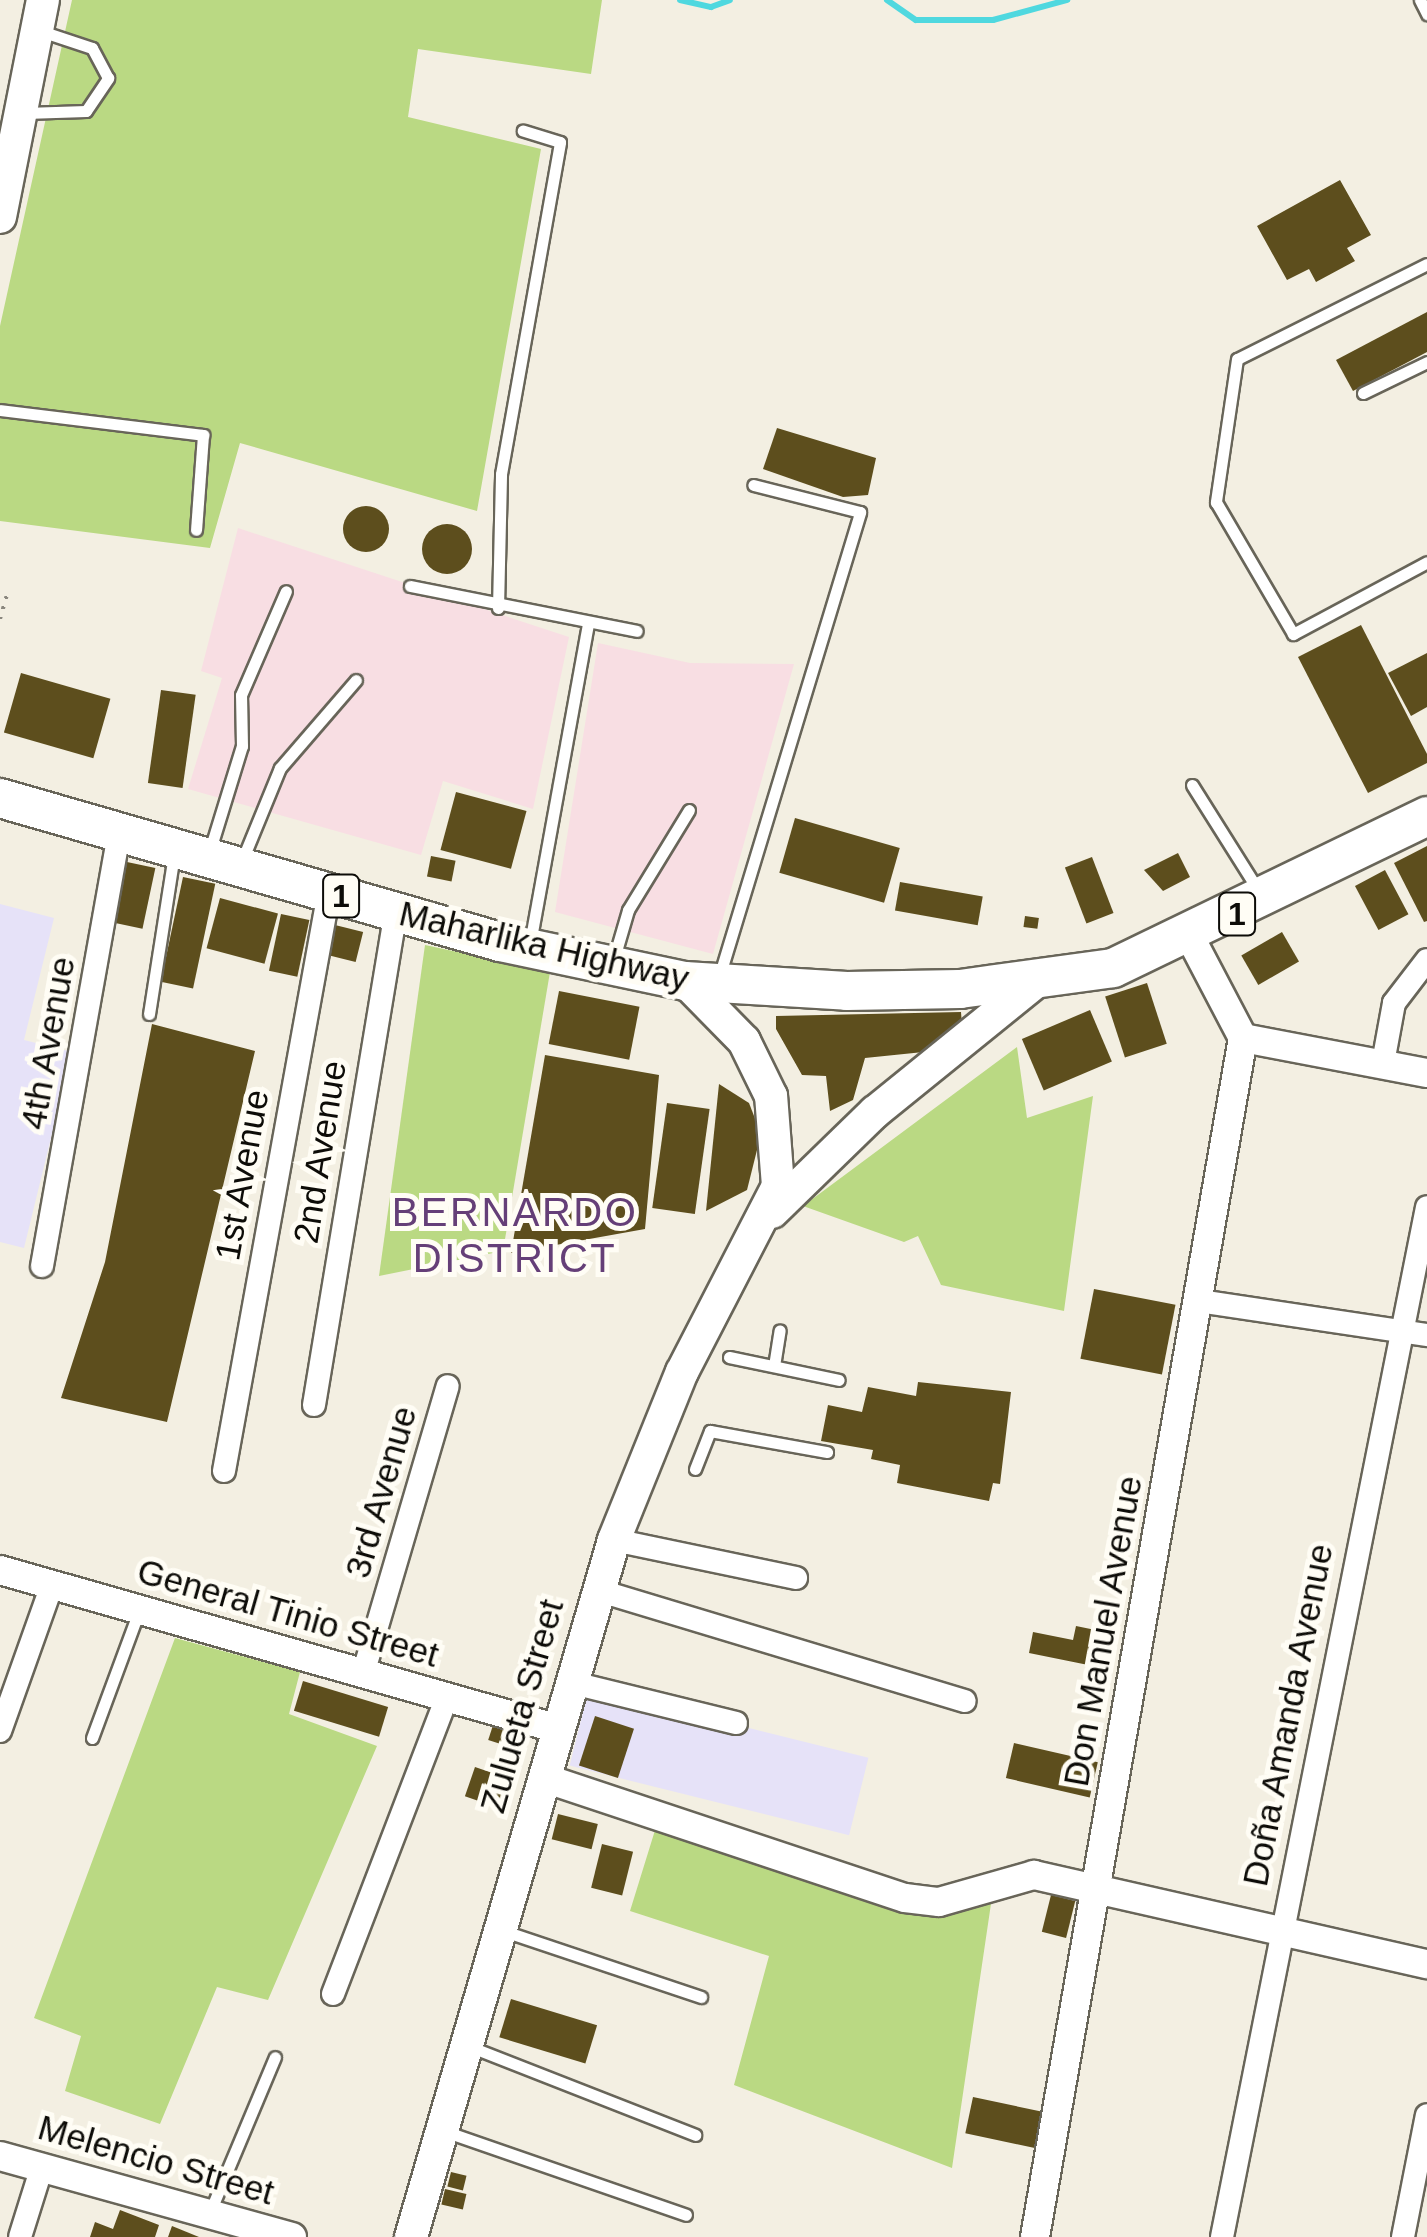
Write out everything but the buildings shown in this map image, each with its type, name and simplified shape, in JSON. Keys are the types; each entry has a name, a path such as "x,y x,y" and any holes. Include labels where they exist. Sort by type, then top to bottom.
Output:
{"main road":[{"path":"0,217 40,15"},
{"name":"Maharlika Highway","path":"0,798 396,912 611,967 701,983 902,991 1037,981 1113,968 1190,937 1427,816"},
{"name":"Zulueta Street","path":"766,1219 874,1112 1037,981"},
{"name":"Zulueta Street","path":"411,2237 544,1778 555,1728 614,1540 682,1372 766,1219 780,1161 771,1096 744,1040 701,983"}],"street":[{"name":"4th Avenue","path":"42,1266 119,833"},
{"name":"1st Avenue","path":"224,1471 328,892"},
{"name":"2nd Avenue","path":"314,1405 396,912"},
{"path":"1190,937 1243,1038 1427,1072"},
{"path":"1382,1063 1394,1003 1427,960"},
{"name":"Don Manuel Avenue","path":"1035,2237 1243,1038"},
{"name":"Doña Amanda Avenue","path":"1222,2237 1399,1330 1427,1207"},
{"path":"1199,1302 1427,1335"},
{"name":"3rd Avenue","path":"363,1674 448,1386"},
{"path":"614,1540 796,1578"},
{"name":"General Tinio Street","path":"0,1570 555,1728"},
{"path":"0,1731 52,1585"},
{"path":"597,1590 965,1701"},
{"path":"569,1682 736,1723"},
{"path":"333,1994 446,1699"},
{"path":"544,1778 905,1898 939,1902 1021,1874 1281,1936 1427,1964"},
{"path":"1403,2237 1427,2115"},
{"name":"Melencio Street","path":"0,2156 292,2237"},
{"path":"20,2237 42,2167"}],"lane":[{"path":"1420,0 1427,14"},
{"path":"21,113 86,111 108,78 92,48 40,15"},
{"path":"498,608 501,474 560,142 524,131"},
{"path":"1427,264 1237,358 1216,502 1293,634 1427,562"},
{"path":"1363,392 1427,362"},
{"path":"0,410 203,435 196,530"},
{"path":"701,983 860,512 754,486"},
{"path":"410,586 498,608 637,631"},
{"path":"150,1014 242,746 241,696 286,591"},
{"path":"529,948 588,623"},
{"path":"207,857 356,680"},
{"path":"1192,785 1264,901"},
{"path":"611,967 628,910 689,810"},
{"path":"774,1366 780,1330"},
{"path":"729,1357 839,1380"},
{"path":"695,1468 710,1431 827,1452"},
{"path":"92,1738 140,1608"},
{"path":"500,1930 701,1997"},
{"path":"466,2045 695,2135"},
{"path":"209,2214 275,2057"},
{"path":"442,2130 686,2215"}],"path":[{"path":"0,619 8,591"}],"shaded area":[{"path":"238,528 569,637 533,809 443,781 421,855 188,789 222,678 201,671"},
{"path":"598,643 690,663 794,664 713,954 555,912"},
{"path":"0,904 54,918 24,1040 72,1052 24,1248 0,1242"},
{"path":"589,1688 868,1758 849,1835 570,1766"}],"green space":[{"path":"72,0 602,0 591,74 418,49 408,117 541,149 477,511 240,443 210,548 0,521 0,326"},
{"path":"425,945 550,972 503,1251 379,1276"},
{"path":"1017,1047 1027,1118 1093,1096 1064,1311 941,1285 918,1236 904,1242 803,1206"},
{"path":"175,1638 300,1672 289,1714 377,1746 268,2000 217,1987 160,2124 65,2091 81,2036 34,2018"},
{"path":"656,1827 936,1915 992,1897 952,2168 734,2085 769,1956 630,1911"}],"waterway":[{"path":"680,0 711,7 730,0"},
{"path":"887,0 916,20 993,20 1067,0"}],"district":[{"name":"BERNARDO DISTRICT","path":"515,1235"}]}
